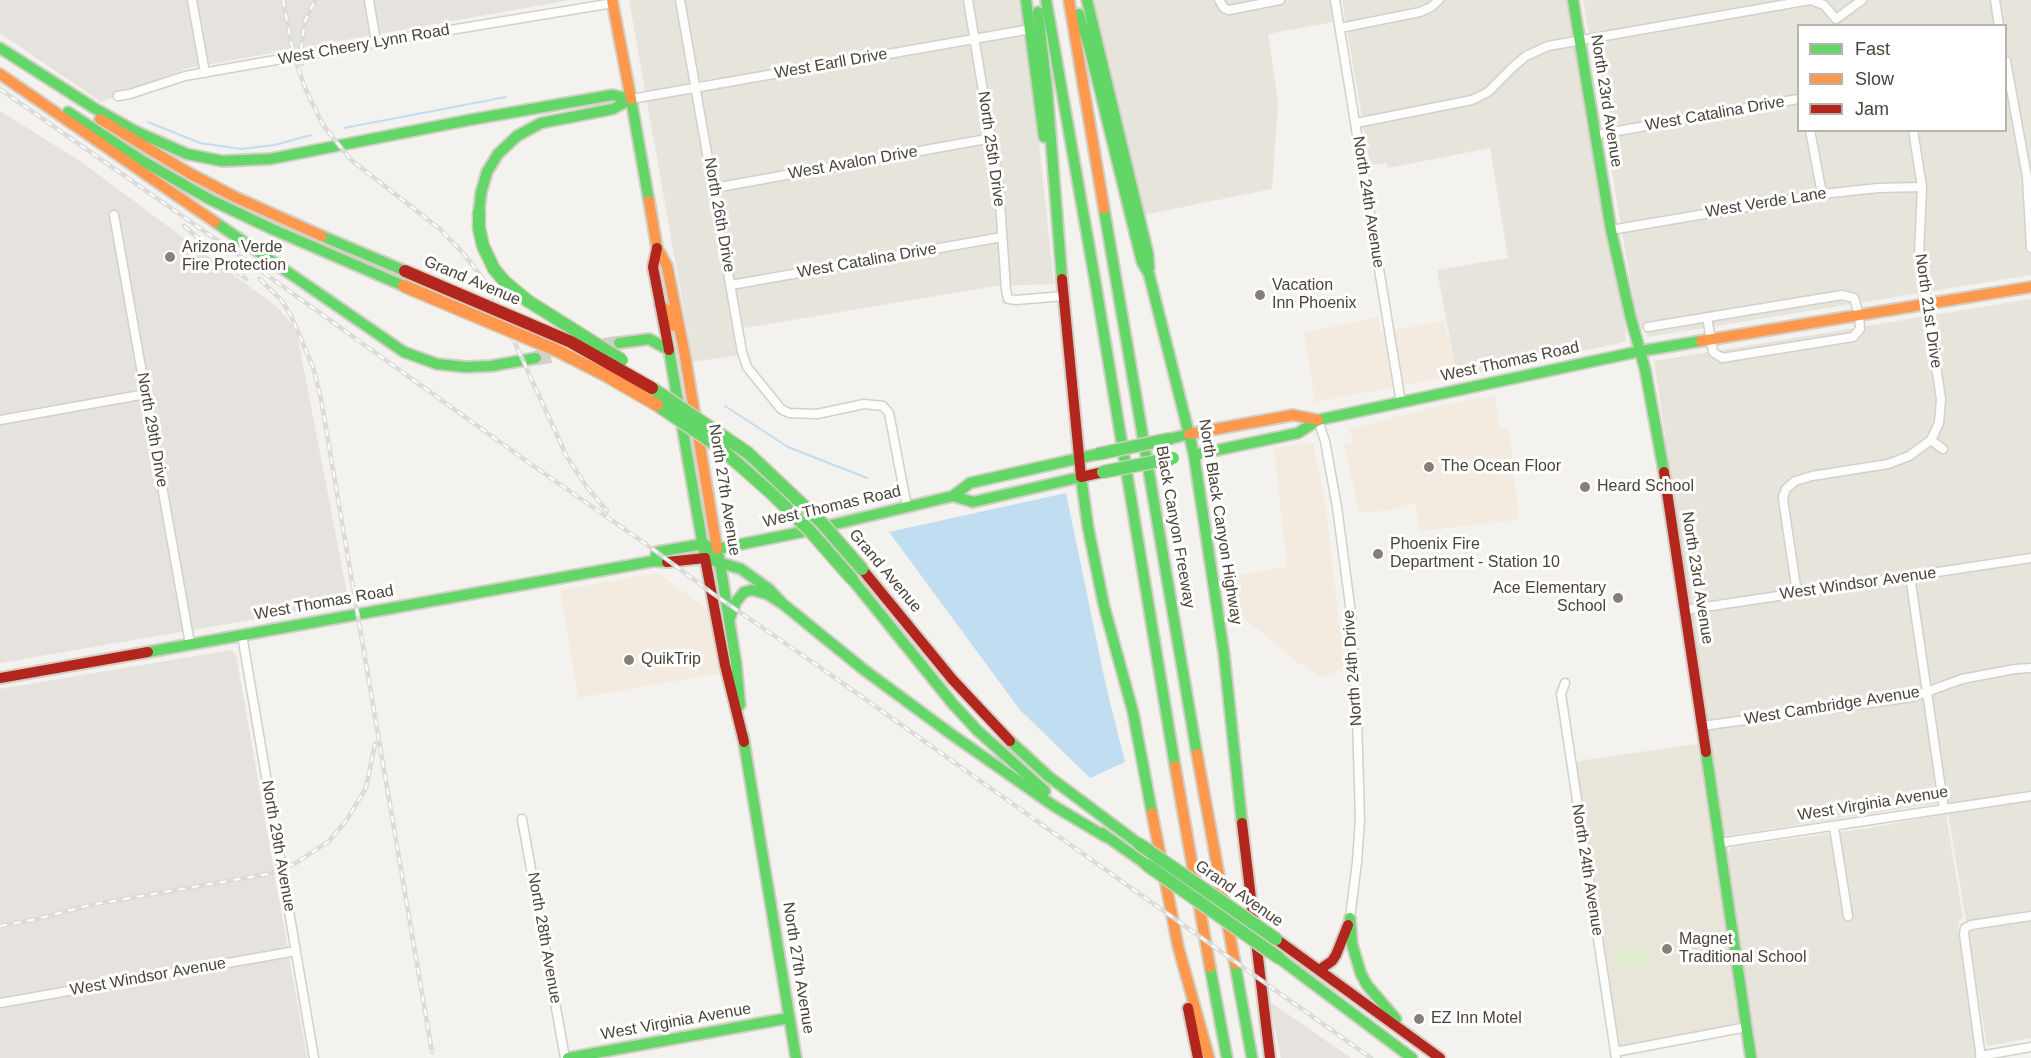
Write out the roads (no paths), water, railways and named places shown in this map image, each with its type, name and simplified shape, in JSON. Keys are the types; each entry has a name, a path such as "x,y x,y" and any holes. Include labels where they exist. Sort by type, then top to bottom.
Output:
{"main road":[{"path":"1026,0 1062,279 1078,458 1088,527 1104,606 1133,712 1198,1058"},
{"path":"1037,0 1048,102 1062,279"},
{"path":"1046,0 1096,286 1192,868 1227,1058"},
{"path":"1060,0 1242,1058"},
{"name":"Black Canyon Freeway","path":"1069,0 1252,1058"},
{"path":"1074,0 1088,43 1139,250 1149,274"},
{"name":"North Black Canyon Highway","path":"1087,0 1148,254 1149,274 1194,455 1224,654 1259,969 1275,1058"},
{"name":"North 23rd Avenue","path":"1573,0 1611,230 1658,431 1751,1058"},
{"name":"North 27th Avenue","path":"613,2 657,249 653,267 725,665 744,742"},
{"path":"0,48 94,108 146,137 187,154 222,161 249,162 270,159 612,95 631,99"},
{"name":"Grand Avenue","path":"0,48 89,112 199,178 285,220 555,335 603,359 662,394 739,446 815,515 862,568 952,679 1009,740 1048,776 1139,844 1276,939 1440,1058"},
{"name":"Grand Avenue","path":"0,66 141,160 200,194 272,229 573,358 665,410 719,447 763,485 810,531 953,704 977,730 1034,782 1106,837 1279,958 1412,1058"},
{"path":"0,74 404,352 437,364 466,367 491,366 536,358"},
{"path":"631,99 614,109 541,123 517,136 498,154 487,172 478,212 481,237 499,276 512,289 702,412 739,446"},
{"name":"North 27th Avenue","path":"657,249 668,266 685,356 720,561 736,663 744,742 796,1058"},
{"name":"West Thomas Road","path":"953,496 973,502 1103,472 1298,433 1318,420 1641,351 2031,287"},
{"path":"660,305 669,314 679,348 685,356"},
{"path":"619,343 649,339 669,350"},
{"name":"West Thomas Road","path":"0,678 654,561 673,563 705,558 717,549 802,532 953,496 970,483 1078,458 1293,415 1318,420"},
{"name":"West Thomas Road","path":"654,561 657,552 703,544 717,549"},
{"path":"705,558 741,569 769,589 783,604 870,675 927,717 1054,806 1106,837"},
{"path":"729,620 738,598 747,591 761,591 783,604"},
{"path":"1319,970 1332,961 1342,945 1350,918"},
{"path":"1350,918 1352,944 1361,974 1372,992 1408,1034"},
{"path":"1178,946 1209,1058"},
{"path":"1259,969 1270,1058"},
{"name":"West Virginia Avenue","path":"567,1058 789,1018"}],"street":[{"path":"192,0 205,73"},
{"path":"369,0 376,42"},
{"name":"North 26th Drive","path":"680,0 742,352 747,367 781,409 789,413 817,414 864,404 883,406 889,413 908,507"},
{"name":"North 25th Drive","path":"968,0 999,188 1008,298 1016,300 1064,296"},
{"path":"1219,0 1224,8 1236,10 1280,0"},
{"name":"North 24th Avenue","path":"1335,0 1401,403"},
{"path":"1340,28 1420,12 1439,0"},
{"path":"1356,123 1472,99 1488,92 1526,56 1548,46 1810,0 1824,5 1834,22 1862,0"},
{"path":"1995,0 1999,24"},
{"name":"West Cheery Lynn Road","path":"118,96 185,76 613,2"},
{"name":"West Earll Drive","path":"631,99 1031,29"},
{"path":"2007,70 2026,177 2031,248"},
{"name":"West Catalina Drive","path":"1595,135 1797,99"},
{"path":"1810,132 1822,194"},
{"name":"North 21st Drive","path":"1913,132 1922,187 1919,255 1941,399 1939,423 1931,440"},
{"name":"West Avalon Drive","path":"714,188 992,138"},
{"name":"West Verde Lane","path":"1611,230 1822,194 1922,187"},
{"name":"North 29th Drive","path":"114,215 190,644"},
{"name":"West Catalina Drive","path":"731,285 1002,237"},
{"path":"1648,327 1707,317 1842,295 1854,298 1860,329 1853,337 1722,358 1713,352 1707,317"},
{"path":"0,420 146,394"},
{"name":"North 24th Drive","path":"1318,420 1325,441 1337,507 1353,643 1360,820 1350,918"},
{"path":"1797,592 1783,497 1786,489 1795,482 1812,476 1888,464 1910,456 1931,440 1943,449"},
{"name":"West Windsor Avenue","path":"1685,610 2031,558"},
{"path":"1910,576 1944,809"},
{"name":"North 29th Avenue","path":"242,635 314,1058"},
{"name":"West Cambridge Avenue","path":"1702,726 1912,697 1962,680 2031,668"},
{"name":"North 24th Avenue","path":"1565,682 1561,694 1615,1055"},
{"name":"West Virginia Avenue","path":"1719,843 2031,796"},
{"name":"North 28th Avenue","path":"522,819 567,1058"},
{"path":"1834,827 1848,916"},
{"path":"2031,916 1971,925 1965,928 1964,934 1981,1057 2031,1047"},
{"name":"West Windsor Avenue","path":"0,1003 296,951"},
{"path":"1615,1055 1747,1027"}],"water":[{"path":"1066,493 1106,686 1125,762 1090,778 1020,710 889,532"}],"waterway":[{"path":"344,128 506,97"},
{"path":"148,122 200,143 241,149 275,145 311,135"},
{"path":"725,406 788,447 867,478"}],"tunnel":[{"path":"536,358 619,343"}],"railway":[{"path":"283,0 294,57 306,90 323,125 350,159 440,229 484,280 495,299 566,455 586,486 607,511"},
{"path":"302,64 301,49 305,21 315,0"},
{"path":"0,89 267,275 712,593 1371,1058"},
{"path":"184,226 246,279"},
{"path":"260,279 282,301 291,316 313,367 321,399 432,1052"},
{"path":"0,926 90,905 268,874 296,863 329,841 346,821 366,788 375,744"}],"place":[{"name":"Arizona Verde Fire Protection","path":"170,257"},
{"name":"Vacation Inn Phoenix","path":"1260,295"},
{"name":"The Ocean Floor","path":"1429,467"},
{"name":"Heard School","path":"1585,487"},
{"name":"Phoenix Fire Department - Station 10","path":"1378,554"},
{"name":"Ace Elementary School","path":"1618,598"},
{"name":"QuikTrip","path":"629,660"},
{"name":"Magnet Traditional School","path":"1667,949"},
{"name":"EZ Inn Motel","path":"1419,1019"}]}
